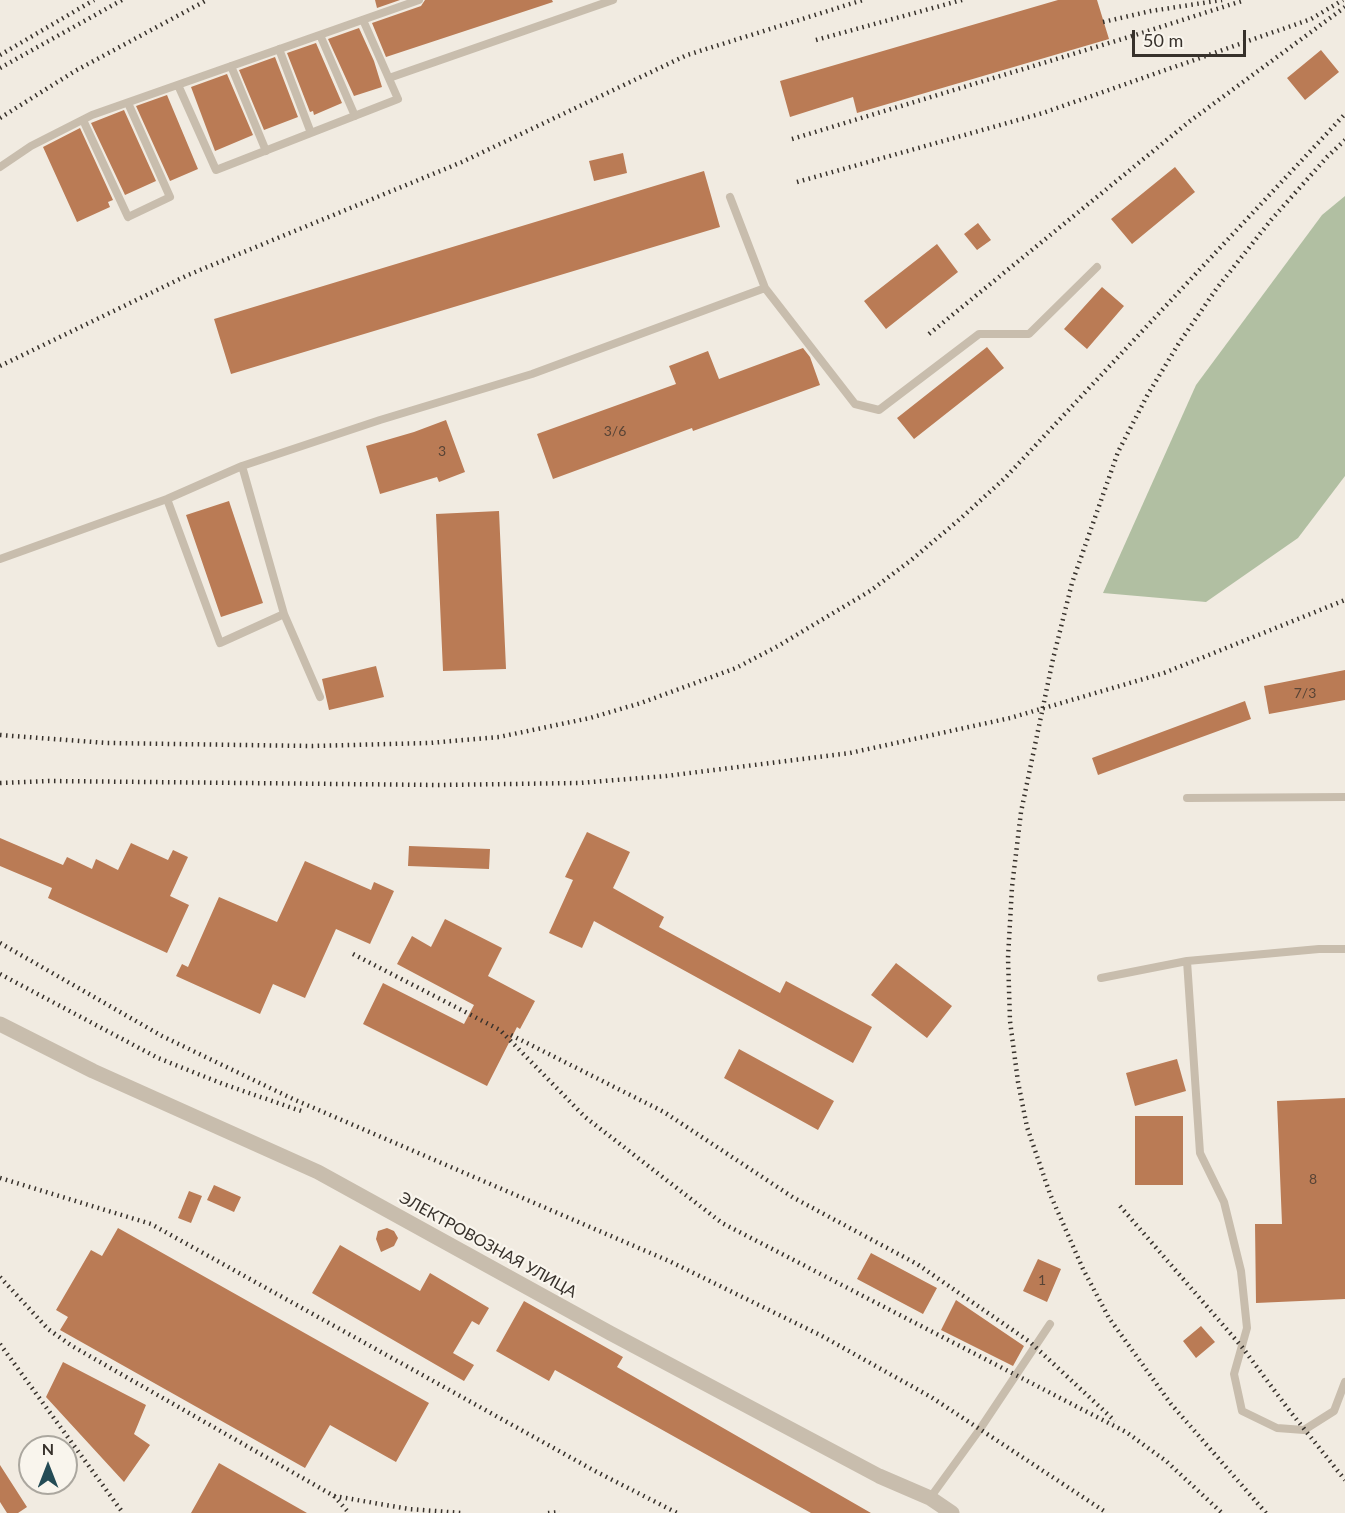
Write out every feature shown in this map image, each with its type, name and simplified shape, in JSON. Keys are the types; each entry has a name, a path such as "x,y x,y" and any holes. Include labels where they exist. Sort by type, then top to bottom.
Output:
{"street":[{"name":"ЭЛЕКТРОВОЗНАЯ УЛИЦА","path":"0,1024 93,1071 318,1173 879,1476 930,1498 952,1513"}],"lane":[{"path":"0,167 31,146 82,120 419,0"},
{"path":"389,78 613,0"},
{"path":"178,85 216,170 398,99 363,20"},
{"path":"320,35 355,116"},
{"path":"279,50 311,133"},
{"path":"231,66 266,151"},
{"path":"82,120 128,217 170,197 128,102"},
{"path":"730,197 765,288 855,404 879,410 979,334 1029,334 1097,267"},
{"path":"0,559 167,499 242,466 380,420 532,374 765,288"},
{"path":"242,466 284,614 320,697"},
{"path":"167,499 220,643 284,614"},
{"path":"1187,798 1345,797"},
{"path":"1101,978 1187,961 1318,949 1345,949"},
{"path":"1187,961 1200,1153 1224,1202 1241,1271 1247,1328 1234,1374 1242,1410 1277,1428 1304,1430 1334,1410 1345,1382"},
{"path":"930,1498 980,1429 1050,1324"}],"green space":[{"path":"1345,196 1345,476 1298,538 1206,602 1103,593 1196,385 1322,215"}],"building":[{"path":"375,0 400,0 377,8"},
{"path":"425,0 552,0 553,2 386,57 372,23 421,6"},
{"path":"1058,0 1097,0 1109,39 857,113 853,97 790,117 780,81"},
{"path":"359,28 374,61 382,87 354,96 328,39"},
{"path":"316,43 342,103 314,115 313,111 310,112 287,53"},
{"path":"1321,50 1339,72 1305,100 1287,78"},
{"path":"275,57 298,117 264,130 239,70"},
{"path":"227,74 253,135 215,151 191,87"},
{"path":"167,95 198,169 170,181 136,106"},
{"path":"124,110 156,181 125,195 91,123"},
{"path":"80,128 113,200 108,202 110,207 77,222 43,147"},
{"path":"623,153 627,173 594,181 589,161"},
{"path":"1175,167 1195,192 1132,244 1111,219"},
{"path":"704,171 720,227 231,374 214,319"},
{"path":"978,223 991,240 977,250 964,234"},
{"path":"937,244 958,272 886,329 864,301"},
{"path":"1102,287 1124,306 1087,349 1064,329"},
{"path":"987,347 1004,368 914,439 897,418"},
{"path":"803,348 810,357 820,385 693,431 692,428 553,479 537,434 676,384 669,366 708,351 719,379"},
{"path":"446,420 465,472 439,482 437,477 380,494 366,446"},
{"path":"229,501 263,603 221,617 186,515"},
{"path":"499,511 506,669 443,671 436,514"},
{"path":"376,666 384,697 329,710 322,679"},
{"path":"1345,670 1345,700 1269,714 1264,686"},
{"path":"1245,701 1251,719 1098,775 1092,758"},
{"path":"587,832 630,852 613,888 664,917 659,927 780,993 786,981 872,1027 853,1063 594,921 582,948 549,933 573,880 565,877"},
{"path":"0,838 63,865 67,857 92,869 96,859 118,870 131,843 168,860 173,850 188,857 170,896 189,905 167,953 48,898 52,888 0,866"},
{"path":"409,846 490,849 489,869 408,866"},
{"path":"305,861 371,890 374,882 394,891 370,944 336,929 305,998 273,984 260,1014 176,976 182,964 188,967 219,897 277,922"},
{"path":"445,919 502,948 488,976 535,1001 520,1029 517,1027 487,1086 363,1024 383,983 464,1024 474,1005 397,964 412,936 431,947"},
{"path":"896,963 952,1006 927,1038 871,995"},
{"path":"739,1049 834,1101 818,1130 724,1078"},
{"path":"1177,1059 1186,1091 1135,1106 1126,1073"},
{"path":"1345,1098 1345,1299 1256,1303 1255,1224 1282,1224 1277,1101"},
{"path":"1135,1116 1183,1116 1183,1185 1135,1185"},
{"path":"214,1185 241,1197 234,1212 207,1200"},
{"path":"189,1191 202,1196 191,1223 178,1218"},
{"path":"118,1228 429,1403 396,1462 330,1425 305,1468 60,1330 68,1317 56,1310 91,1250 102,1256"},
{"path":"387,1228 394,1231 398,1238 394,1246 381,1252 376,1239 378,1231"},
{"path":"340,1245 420,1291 430,1273 489,1308 479,1325 472,1321 453,1353 474,1365 464,1381 312,1293"},
{"path":"871,1253 937,1288 923,1314 857,1279"},
{"path":"1038,1259 1061,1269 1047,1302 1023,1291"},
{"path":"956,1300 1024,1346 1013,1366 941,1330"},
{"path":"524,1301 623,1357 617,1367 871,1513 811,1513 555,1370 549,1381 496,1351"},
{"path":"1201,1326 1215,1342 1196,1358 1183,1341"},
{"path":"63,1362 146,1405 134,1434 150,1445 124,1482 46,1397"},
{"path":"219,1463 307,1513 191,1513"},
{"path":"0,1465 27,1507 18,1513 7,1513 0,1502"}],"railway":[{"path":"0,55 94,0"},
{"path":"0,68 122,0"},
{"path":"0,118 75,71 207,0"},
{"path":"0,366 188,275 462,162 687,55 863,0"},
{"path":"816,40 962,0"},
{"path":"1103,22 1151,11 1222,0"},
{"path":"792,139 1245,0"},
{"path":"797,182 1043,113 1311,19 1343,0"},
{"path":"929,334 1190,121 1345,7"},
{"path":"0,735 107,743 312,746 429,743 499,737 590,718 641,703 736,668 778,646 870,591 960,519 1005,478 1345,114"},
{"path":"1266,1513 1171,1404 1109,1318 1083,1269 1050,1194 1027,1127 1010,1021 1008,958 1012,887 1021,812 1053,659 1072,583 1118,452 1148,394 1179,343 1217,288 1271,220 1345,140"},
{"path":"0,783 49,781 439,785 579,783 666,776 850,753 1010,718 1164,673 1345,600"},
{"path":"0,943 162,1036 293,1099 669,1261 822,1336 931,1397 1107,1513"},
{"path":"353,954 500,1030 585,1117 722,1223 1126,1432 1166,1461 1222,1513"},
{"path":"0,974 158,1058 223,1084 304,1112"},
{"path":"511,1035 664,1112 794,1198 917,1264 1030,1342 1115,1421"},
{"path":"0,1178 151,1224 595,1471 677,1513"},
{"path":"1120,1206 1242,1347 1345,1480"},
{"path":"0,1277 48,1329 72,1346 334,1496 349,1513"},
{"path":"0,1344 123,1513"},
{"path":"334,1496 409,1509 461,1513"},
{"path":"548,1513 560,1512"}]}
